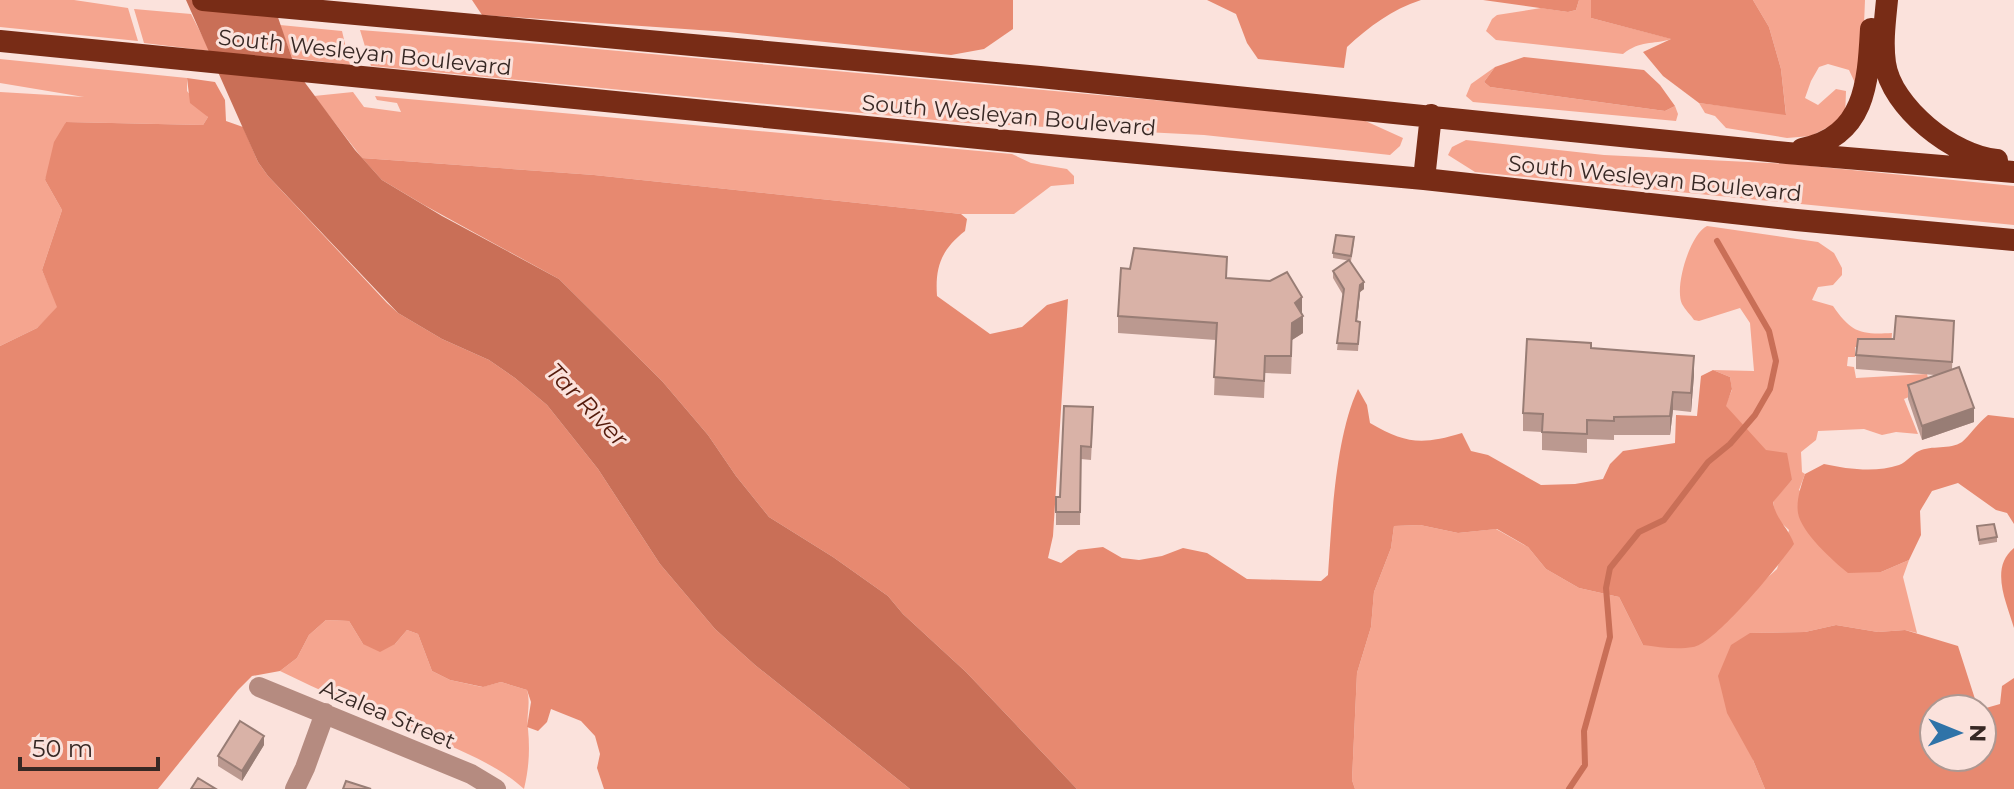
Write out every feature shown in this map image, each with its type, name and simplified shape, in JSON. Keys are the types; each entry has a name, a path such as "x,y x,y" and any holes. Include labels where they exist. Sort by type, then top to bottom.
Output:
{"highway":[{"name":"South Wesleyan Boulevard","path":"203,0 1040,77 1787,153 2014,172"},
{"path":"1787,153 1818,146 1835,138 1847,127 1859,108 1869,65 1872,0"},
{"path":"1887,0 1885,65 1895,92 1909,111 1951,144 1983,159 2014,162"},
{"name":"South Wesleyan Boulevard","path":"0,41 1424,179 2008,243"},
{"path":"1424,179 1431,115"}],"street":[{"name":"Azalea Street","path":"259,687 471,774 496,789"},
{"path":"295,789 325,713"}],"shaded area":[{"path":"0,0 74,0 128,8 138,41 0,27"},
{"path":"472,0 1013,0 1013,29 984,49 951,55 728,32 482,15"},
{"path":"1207,0 1421,0 1390,14 1356,39 1347,47 1344,68 1258,59 1247,43 1236,14"},
{"path":"1483,0 1579,0 1576,10 1568,12"},
{"path":"1579,0 1591,0 1591,18 1672,39 1641,45 1623,54 1496,40 1486,31 1497,15 1541,8 1568,12 1576,10"},
{"path":"1591,0 1753,0 1769,27 1781,69 1786,115 1699,103 1663,76 1643,52 1671,39 1591,18"},
{"path":"1753,0 1865,0 1863,49 1856,85 1849,70 1828,64 1819,67 1805,98 1818,105 1836,89 1846,91 1845,118 1811,136 1787,138 1726,128 1715,116 1705,113 1699,103 1786,114 1781,69 1769,27"},
{"path":"134,9 191,14 210,51 144,43"},
{"path":"280,25 342,31 350,65 292,58"},
{"path":"360,30 1361,119 1403,138 1400,146 1390,155 1204,135 966,123 371,66"},
{"path":"1524,57 1644,70 1675,106 1665,111 1490,87 1484,82 1495,67"},
{"path":"0,59 187,78 187,91 208,117 203,125 66,122 45,180 62,210 42,270 58,307 37,328 0,346 0,92 84,97 0,83"},
{"path":"1495,67 1484,82 1490,87 1665,111 1675,106 1678,114 1676,121 1473,102 1466,96 1471,84"},
{"path":"187,78 215,82 225,100 226,121 243,127 258,162 268,176 398,313 442,339 489,360 547,405 598,469 660,564 715,629 755,665 910,789 604,789 597,768 600,754 595,736 581,721 551,709 547,722 538,731 527,727 531,702 527,690 501,682 483,687 450,680 432,671 418,634 407,630 395,644 380,652 363,644 349,621 326,620 309,635 297,658 280,671 252,676 238,690 158,789 0,789 0,346 37,328 57,307 42,270 62,210 45,180 54,142 66,122 203,125 208,117 190,103"},
{"path":"353,92 364,107 401,112 397,103 377,100 375,96 1012,154 1031,163 1067,169 1074,176 1074,184 1051,186 1014,214 961,214 594,175 362,158 314,96"},
{"path":"1466,140 1604,155 1791,164 2014,186 2014,225 1475,172 1448,155 1452,147"},
{"path":"362,158 594,175 961,214 967,219 965,231 950,245 941,260 937,296 990,334 1022,327 1047,305 1068,299 1053,536 1048,558 1061,563 1078,550 1103,547 1122,558 1139,560 1183,548 1207,553 1247,579 1321,581 1328,575 1339,455 1358,389 1367,405 1370,423 1394,435 1425,441 1462,433 1471,451 1488,455 1541,485 1575,484 1603,479 1610,464 1623,451 1675,443 1676,415 1697,416 1701,376 1713,370 1730,377 1732,389 1726,406 1766,450 1787,453 1792,480 1773,502 1794,544 1746,602 1716,632 1693,647 1674,648 1643,645 1619,597 1579,588 1546,569 1528,547 1497,529 1458,533 1420,525 1394,526 1391,548 1374,592 1371,627 1357,673 1352,780 1355,789 1077,789 966,672 903,614 888,596 769,517 708,435 662,381 559,279 382,180"},
{"path":"1707,226 1818,242 1834,253 1842,275 1833,285 1818,287 1812,300 1833,306 1857,330 1892,333 1891,349 1855,347 1855,357 1848,357 1847,366 1854,367 1856,378 1927,374 1929,382 1924,391 1904,399 1918,434 1896,432 1882,435 1864,429 1818,431 1816,440 1801,452 1802,472 1805,474 1799,490 1881,572 1909,560 1903,577 1917,633 1905,630 1878,632 1836,625 1805,632 1750,633 1753,760 1765,789 1355,789 1352,780 1357,673 1371,627 1374,592 1391,548 1394,526 1420,525 1458,533 1496,529 1528,547 1546,569 1579,588 1619,597 1643,645 1755,589 1777,569 1789,530 1776,518 1773,501 1792,480 1725,406 1732,390 1730,377 1713,370 1754,371 1750,323 1740,308 1694,320 1683,306 1680,296 1685,262 1695,239"},
{"path":"1988,415 2014,418 2014,524 2007,513 1996,510 1958,483 1932,491 1920,511 1921,535 1909,560 1881,572 1848,573 1826,554 1800,521 1799,493 1805,474 1824,464 1871,470 1899,465 1924,449 1962,442"},
{"path":"2014,548 2014,628 2001,576 2002,565"},
{"path":"326,620 349,621 363,644 395,644 407,630 418,634 432,671 450,680 482,687 501,682 527,690 529,752 524,789 498,770 467,754 280,671 297,658 309,635"},
{"path":"1836,625 1878,632 1905,630 1958,646 1973,693 1918,693 1918,773 1998,773 1998,705 2002,686 2014,678 2014,789 1765,789 1727,713 1718,676 1731,645 1750,633 1805,632"}],"water":[{"name":"Tar River","path":"186,0 272,0 303,80 355,150 382,180 559,279 662,381 708,435 769,517 888,596 903,614 966,672 1077,789 910,789 755,665 715,629 660,564 598,469 547,405 489,360 442,339 398,313 268,176 258,162"}],"building":[{"path":"1336,235 1354,237 1351,256 1333,253"},
{"path":"1134,248 1227,257 1226,278 1270,281 1287,272 1302,297 1295,303 1303,316 1292,323 1291,356 1265,356 1264,381 1214,377 1217,323 1118,316 1121,268 1130,269"},
{"path":"1349,260 1364,282 1360,285 1356,321 1360,322 1358,344 1337,343 1344,289 1333,271"},
{"path":"1896,316 1954,321 1952,362 1856,355 1858,339 1894,339"},
{"path":"1527,339 1591,343 1591,348 1694,356 1691,393 1673,392 1670,416 1587,420 1587,434 1542,432 1543,414 1523,413"},
{"path":"1959,367 1974,408 1922,426 1908,385"},
{"path":"1064,406 1093,407 1091,447 1081,446 1080,512 1056,512 1056,497 1060,497"},
{"path":"1994,524 1997,537 1979,540 1977,526"},
{"path":"240,721 264,736 242,771 218,756"},
{"path":"198,778 216,789 191,789"},
{"path":"346,781 371,789 343,789"}],"waterway":[{"path":"1569,789 1585,765 1584,731 1610,637 1606,588 1610,568 1639,532 1664,520 1708,462 1730,444 1755,415 1770,389 1776,361 1769,331 1717,241"}]}
